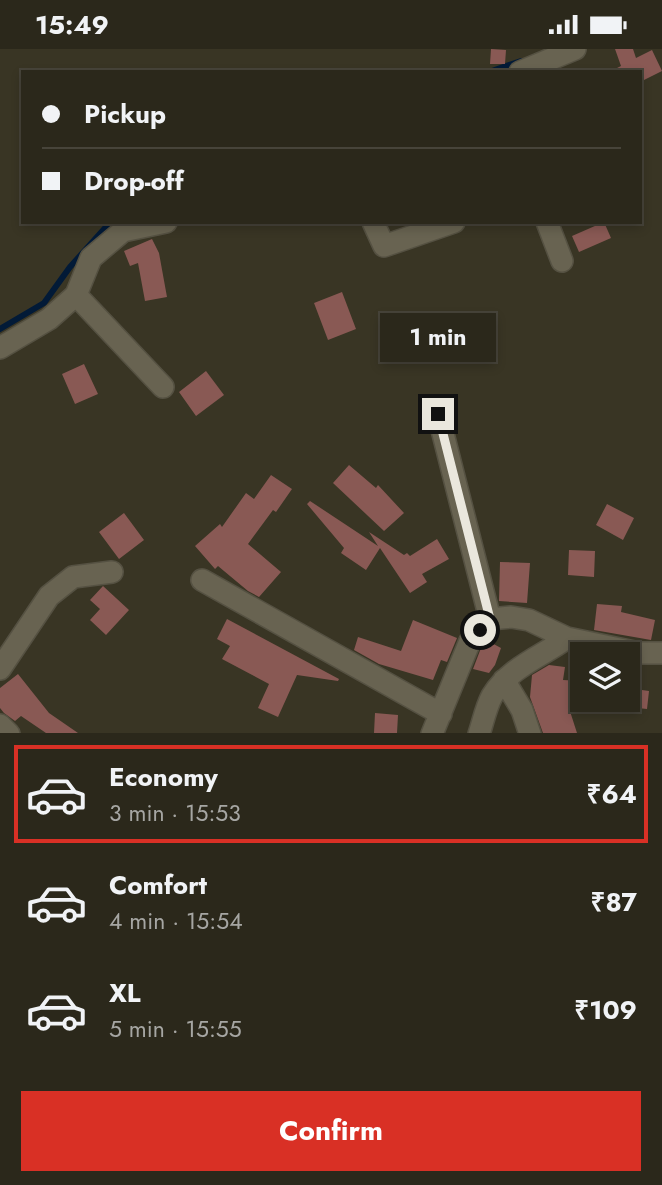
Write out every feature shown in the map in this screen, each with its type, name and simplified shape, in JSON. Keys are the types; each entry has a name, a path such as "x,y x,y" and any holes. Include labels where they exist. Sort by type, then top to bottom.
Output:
{"street":[{"path":"525,70 575,49"},
{"path":"0,348 49,319 76,295 91,258 123,231 156,224"},
{"path":"374,224 384,246 448,224"},
{"path":"548,224 562,261"},
{"path":"76,295 163,387"},
{"path":"438,414 490,619"},
{"path":"0,669 49,596 73,577 112,572"},
{"path":"202,580 437,724 470,641 490,619 511,617 529,620 568,638 639,653 662,653"},
{"path":"479,733 491,698 504,680 527,661 548,652 568,638"},
{"path":"504,680 522,710 530,733"},
{"path":"0,725 9,733"}],"building":[{"path":"491,49 506,50 505,64 490,64"},
{"path":"615,49 633,49 636,58 652,50 662,71 642,81 642,70 613,70 621,66"},
{"path":"605,224 611,238 579,252 572,236"},
{"path":"152,239 159,253 167,297 145,301 138,263 130,266 124,251"},
{"path":"342,292 356,329 328,340 314,303"},
{"path":"84,364 98,394 75,404 62,374"},
{"path":"206,371 224,395 196,416 179,392"},
{"path":"349,465 376,488 378,485 404,513 384,531 333,483"},
{"path":"271,475 292,489 248,544 281,572 259,597 218,566 215,569 195,546 220,524 222,527 246,493 254,499"},
{"path":"310,501 378,546 369,532 404,555 407,553 410,556 437,539 449,559 422,574 427,582 410,593 380,548 366,570 341,553 344,548 307,504"},
{"path":"607,504 634,518 623,540 596,525"},
{"path":"124,513 144,540 119,559 99,532"},
{"path":"569,550 595,551 594,577 568,575"},
{"path":"500,562 530,563 527,603 499,601"},
{"path":"103,586 129,610 106,635 90,620 100,609 90,600"},
{"path":"597,604 622,606 621,612 655,620 651,640 594,630"},
{"path":"227,619 339,679 338,681 297,675 278,717 258,708 269,684 222,659 230,646 217,639"},
{"path":"413,620 457,638 447,662 441,660 433,680 379,664 354,650 358,637 401,651"},
{"path":"488,641 501,648 489,673 473,669 481,648"},
{"path":"549,665 565,667 563,680 570,680 568,705 577,733 543,733 530,697 532,675"},
{"path":"18,674 49,713 78,733 46,733 21,716 15,721 4,713 0,708 0,688"},
{"path":"640,690 649,691 647,709 640,708"},
{"path":"375,713 398,715 397,733 374,733"}],"waterway":[{"path":"495,70 521,61"},
{"path":"0,329 44,303 70,267 106,227 117,224"}],"route":[{"path":"438,414 490,619 480,630"}]}
